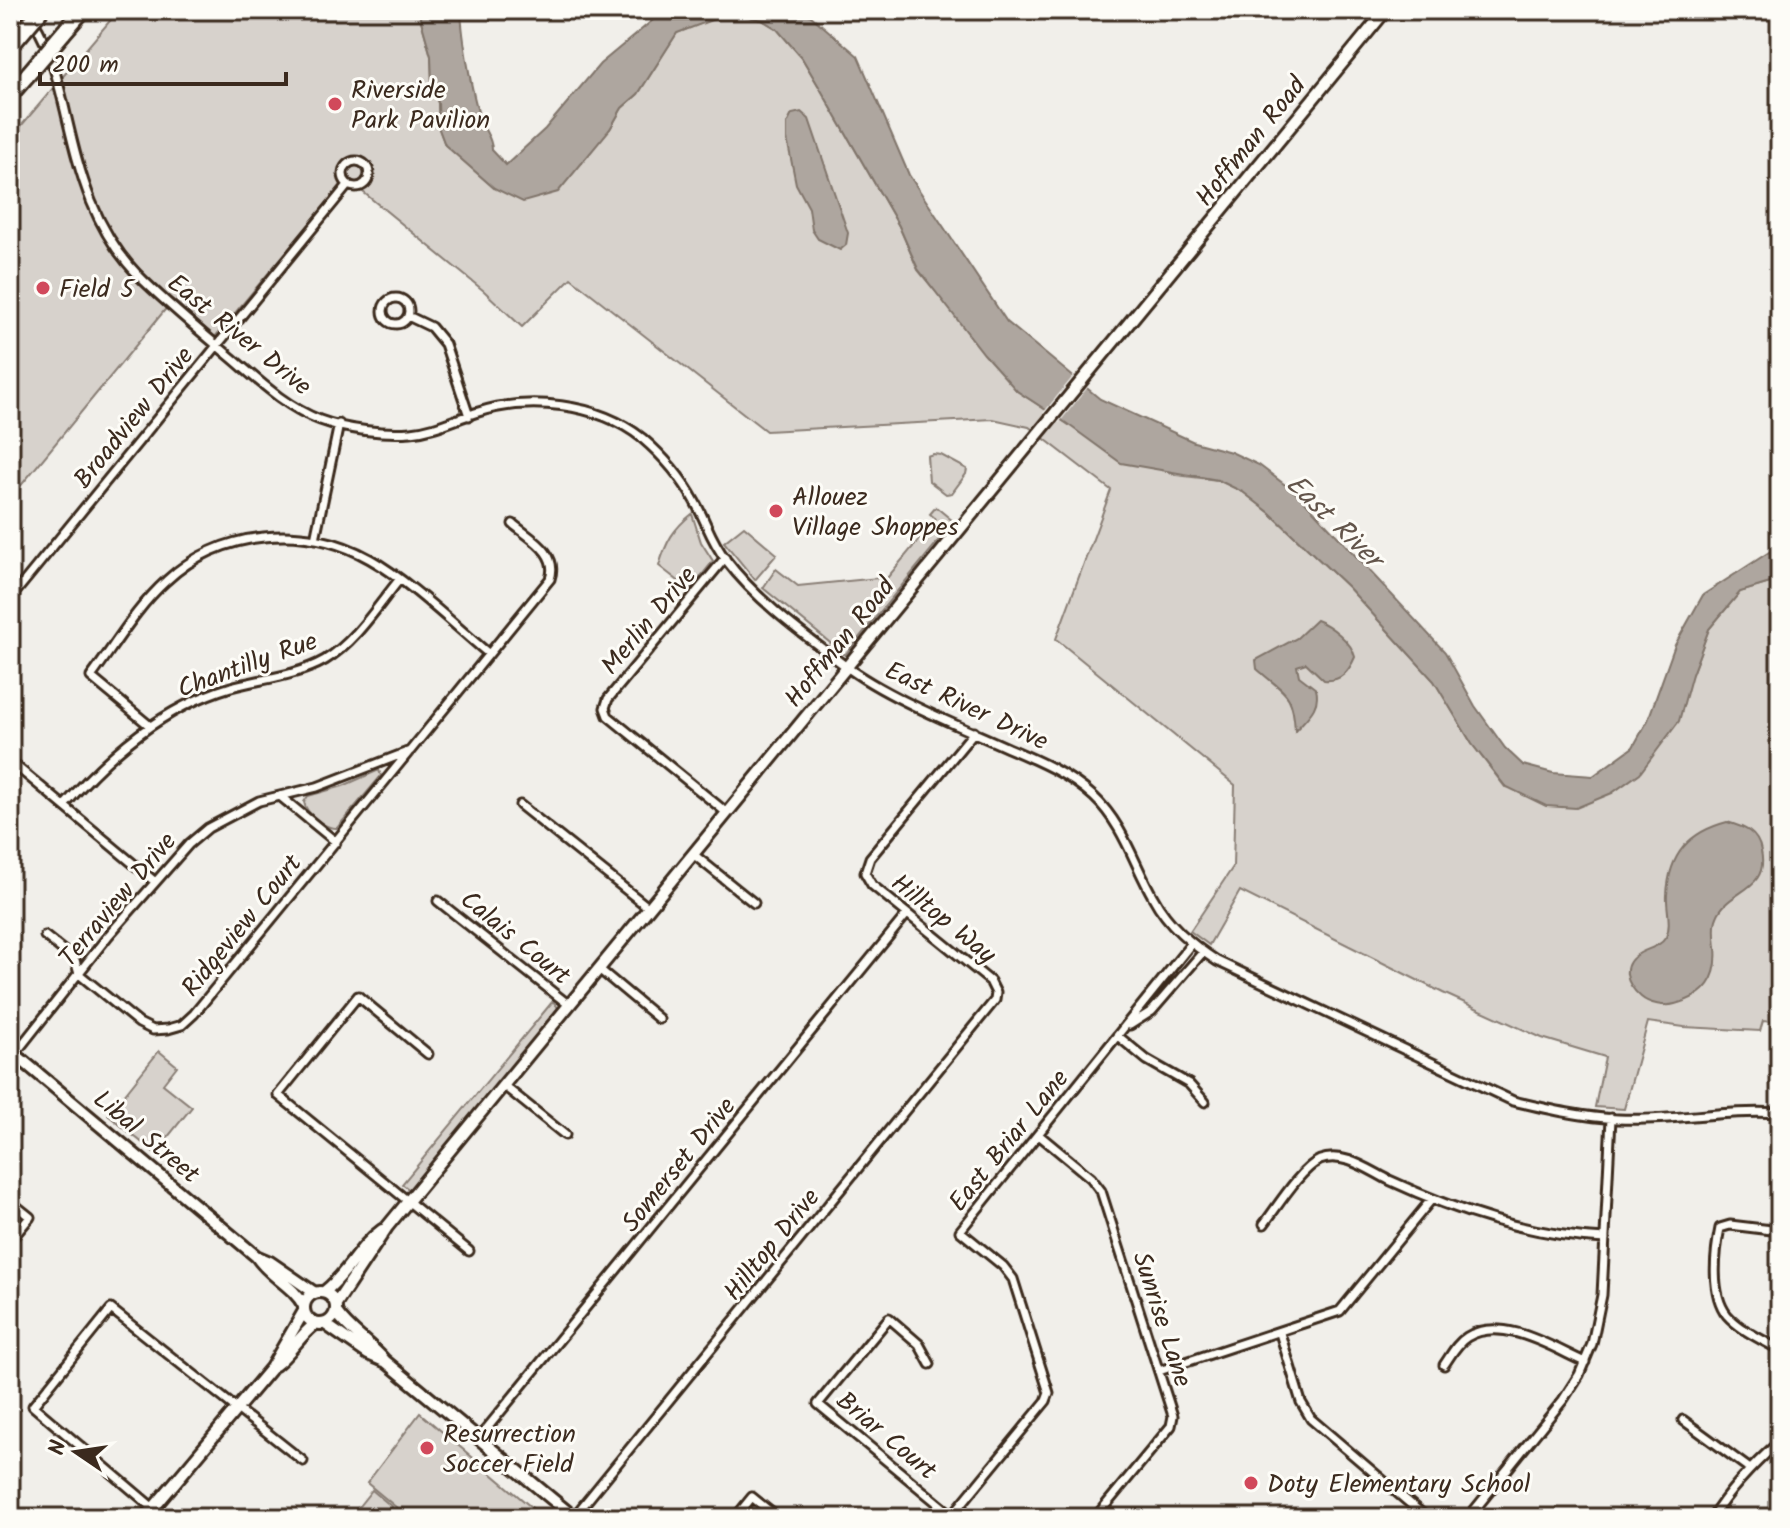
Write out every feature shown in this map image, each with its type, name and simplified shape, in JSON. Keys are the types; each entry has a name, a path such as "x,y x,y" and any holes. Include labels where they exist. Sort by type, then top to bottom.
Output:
{"highway":[{"path":"12,44 41,10"},
{"path":"10,95 83,10"}],"street":[{"name":"East River Drive","path":"25,10 42,38 57,78 80,168 97,218 133,270 289,405 321,420 339,424 386,432 412,432 514,403 535,402 587,412 639,436 685,484 698,506 708,534 725,558 770,606 847,667 865,679 1080,784 1103,805 1121,833 1162,912 1191,944 1217,961 1513,1101 1560,1112 1611,1118 1737,1111 1780,1113"},
{"name":"Hoffman Road","path":"336,1308 387,1227 408,1201 1386,10"},
{"name":"Broadview Drive","path":"10,599 348,185"},
{"path":"408,316 431,327 445,344 469,416"},
{"path":"315,539 339,424"},
{"name":"Terraview Drive","path":"12,1055 154,881 208,828 259,801 349,776 410,751 550,579 554,568 549,554 513,524"},
{"path":"150,726 91,677 151,596 180,570 222,546 268,536 315,539 357,552 399,580 489,654"},
{"name":"Merlin Drive","path":"725,558 608,699 605,708 608,716 727,813"},
{"name":"Chantilly Rue","path":"64,806 113,755 150,726 227,688 298,671 323,661 343,647 399,580"},
{"name":"Hilltop Way","path":"974,732 870,858 865,873 872,885 990,981 996,993"},
{"name":"Ridgeview Court","path":"45,936 75,960 79,974 139,1023 153,1030 182,1025 410,751"},
{"path":"10,761 154,881"},
{"path":"280,796 336,842"},
{"path":"520,805 649,908"},
{"path":"693,854 754,903"},
{"name":"Calais Court","path":"438,901 569,1005"},
{"name":"Somerset Drive","path":"479,1438 907,914"},
{"name":"East Briar Lane","path":"951,1517 1048,1397 1048,1388 1013,1279 1003,1266 960,1231 1191,944"},
{"name":"East Briar Lane","path":"1128,1026 1152,1011 1203,952"},
{"path":"599,969 659,1019"},
{"name":"Hilltop Drive","path":"574,1518 992,1006 996,993"},
{"path":"428,1054 358,996 278,1095 469,1251"},
{"path":"1119,1037 1147,1060 1189,1084 1205,1102"},
{"name":"Libal Street","path":"12,1055 256,1256 320,1292"},
{"path":"503,1085 565,1135"},
{"path":"1468,1518 1563,1400 1585,1362 1601,1309 1611,1118"},
{"name":"Sunrise Lane","path":"1039,1135 1091,1178 1101,1191 1172,1413 1172,1423 1095,1518"},
{"path":"1264,1224 1312,1165 1332,1158 1350,1161 1431,1200 1518,1228 1605,1239"},
{"path":"1159,1371 1330,1316 1344,1307 1431,1200"},
{"path":"10,1201 30,1217 10,1241"},
{"path":"1780,1231 1730,1225 1720,1228 1716,1278 1721,1305 1735,1322 1780,1350"},
{"name":"Hoffman Road","path":"320,1292 342,1278 370,1239 387,1227"},
{"name":"Libal Street","path":"256,1256 265,1270 290,1288 304,1308"},
{"path":"145,1518 271,1368 308,1298 320,1292 331,1296 345,1324 373,1346 385,1361 574,1518"},
{"path":"304,1308 308,1319 385,1361"},
{"path":"271,1368 286,1357 303,1333 332,1320 336,1308"},
{"path":"165,1518 33,1406 111,1309 303,1461"},
{"name":"Briar Court","path":"930,1364 919,1344 889,1318 818,1404 951,1517"},
{"path":"1444,1365 1459,1343 1473,1334 1489,1330 1516,1333 1585,1362"},
{"path":"1280,1333 1301,1402 1311,1419 1427,1518"},
{"path":"1683,1420 1750,1469"},
{"path":"1714,1517 1750,1469 1780,1441"},
{"path":"735,1518 752,1497 778,1518"}],"shaded area":[{"path":"119,10 418,10 431,56 439,129 445,145 494,188 610,129 622,108 638,94 677,33 730,12 762,20 777,29 802,58 899,226 918,270 1017,391 1066,423 1176,475 1218,480 1243,492 1270,513 1348,587 1434,681 1472,744 1505,787 1612,793 1692,674 1709,629 1740,592 1780,580 1780,1023 1763,1021 1760,1031 1648,1022 1624,1109 1595,1107 1605,1057 1542,1038 1443,993 1240,891 1209,945 1190,931 1233,867 1235,785 1056,639 1111,490 1029,427 993,419 766,431 571,278 522,327 484,291 347,179 215,337 173,300 10,499 10,139"},
{"path":"418,10 461,10 468,66 478,110 492,150 506,165 545,129 600,64 665,10 804,10 858,56 909,175 1007,322 1100,399 1194,442 1231,452 1259,465 1301,497 1445,652 1475,706 1505,748 1523,765 1553,773 1593,776 1633,747 1648,720 1675,645 1703,595 1780,545 1780,580 1740,592 1709,629 1679,721 1640,773 1612,793 1576,808 1546,806 1505,786 1472,744 1434,681 1348,587 1270,513 1243,492 1218,480 1121,463 1017,391 918,269 899,226 821,90 802,58 777,29 762,20 730,13 677,33 638,94 622,108 610,129 558,192 523,202 494,188 445,145 439,129 431,56"},
{"path":"801,112 809,119 848,233 846,245 840,250 818,239 812,230 809,208 796,184 787,124 792,114"},
{"path":"933,454 967,469 952,493 946,494 929,481 927,456"},
{"path":"936,507 954,522 845,655 763,588 776,569 798,586 878,578 883,583 936,519 930,514"},
{"path":"692,514 701,542 713,561 690,590 659,566 671,537"},
{"path":"744,526 777,554 755,580 724,542"},
{"path":"1316,620 1340,635 1355,657 1344,674 1330,680 1324,680 1306,663 1297,666 1299,676 1316,689 1317,696 1312,712 1295,731 1292,708 1286,694 1257,669 1256,660 1297,638"},
{"path":"379,770 381,776 337,828 322,823 306,807 304,802 308,796 343,786"},
{"path":"1727,822 1744,828 1757,839 1762,864 1759,875 1754,883 1722,908 1717,917 1715,968 1713,977 1702,991 1675,1004 1662,1005 1648,1001 1636,992 1629,981 1629,963 1666,937 1669,927 1669,881 1677,857 1702,832"},
{"path":"553,1001 558,1008 411,1191 402,1184"},
{"path":"159,1051 177,1066 163,1084 192,1107 155,1153 108,1115"},
{"name":"Resurrection Soccer Field","path":"420,1413 544,1518 409,1518 367,1483"},
{"path":"372,1490 392,1507 383,1518 356,1518 352,1515"}],"pier":[{"path":"1075,374 1089,386 1059,423 1043,413"}],"place":[{"name":"Riverside Park Pavilion","path":"335,104"},
{"name":"Field 5","path":"43,288"},
{"name":"Allouez Village Shoppes","path":"776,511"},
{"name":"Resurrection Soccer Field","path":"427,1448"},
{"name":"Doty Elementary School","path":"1251,1483"}],"water label":[{"name":"East River","path":"1335,520"}]}
